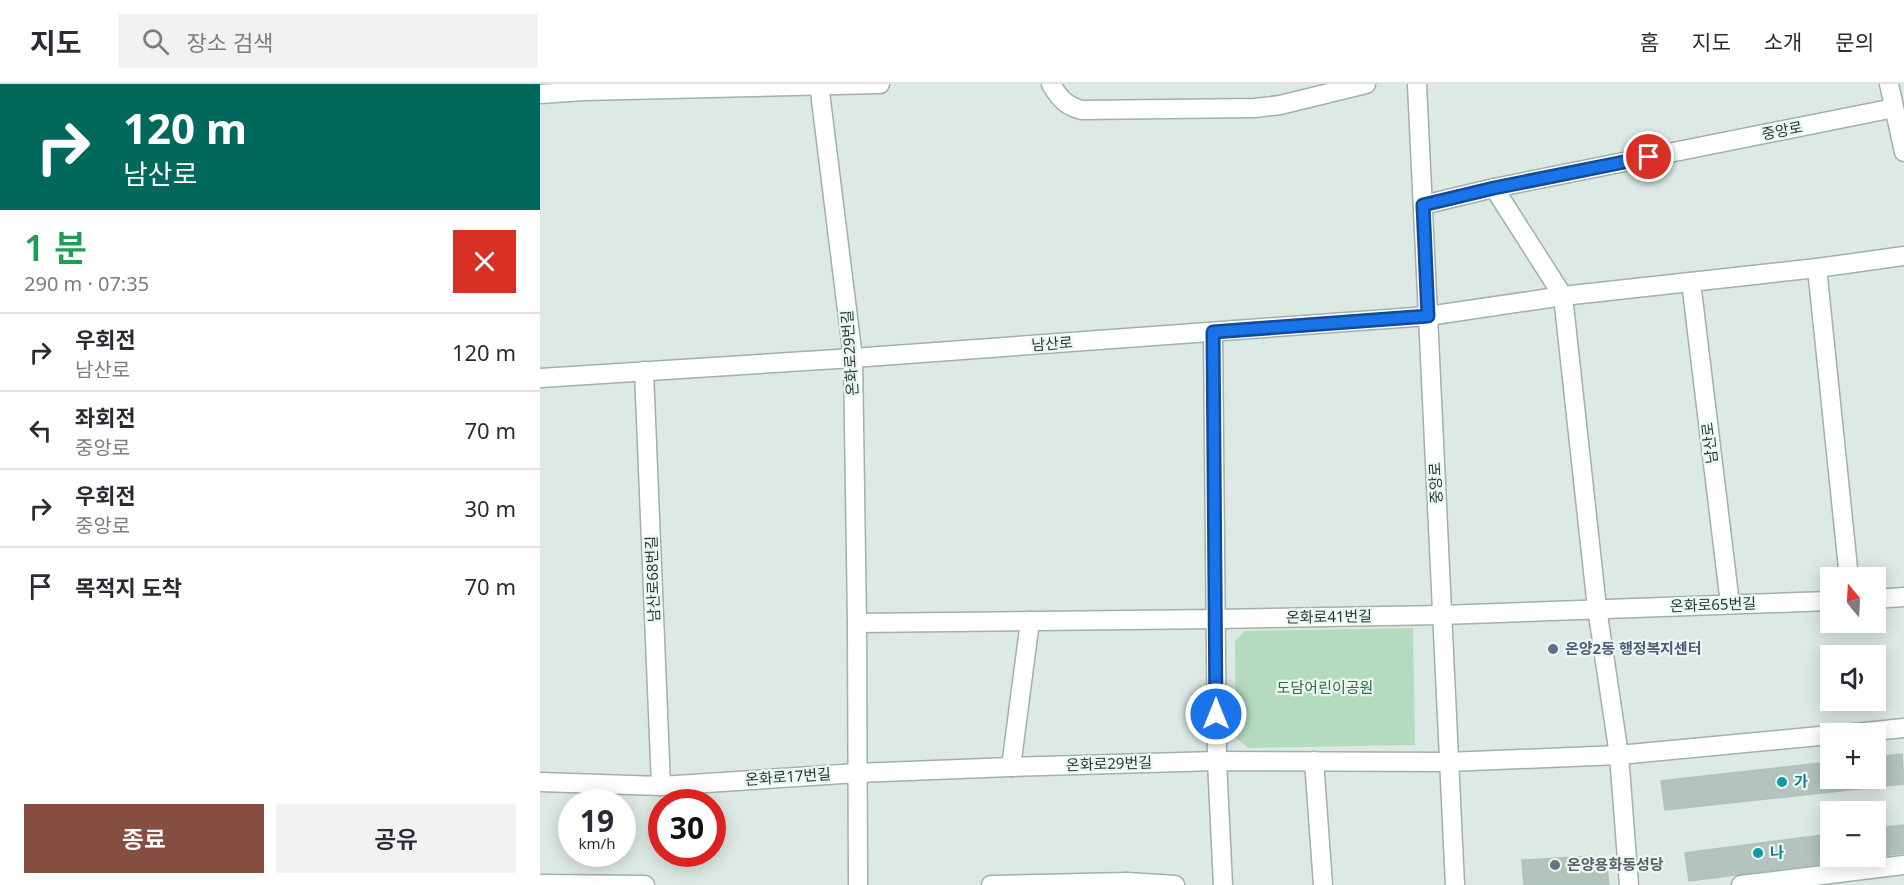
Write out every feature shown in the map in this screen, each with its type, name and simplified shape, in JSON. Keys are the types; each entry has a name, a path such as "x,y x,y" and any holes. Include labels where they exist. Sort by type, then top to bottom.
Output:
{"street":[{"path":"540,94 880,84"},
{"path":"1051,84 1060,100 1068,106 1081,110 1263,107 1308,99 1366,84"},
{"name":"중앙로","path":"1417,84 1455,885"},
{"path":"1889,84 1904,152"},
{"name":"온화로29번길","path":"819,85 853,358 858,885"},
{"name":"중앙로","path":"1423,205 1494,188 1894,108"},
{"path":"1494,188 1563,296 1597,608 1619,755 1629,885"},
{"name":"남산로","path":"540,378 853,358 1428,316 1563,296 1904,256"},
{"path":"1817,268 1848,567"},
{"name":"남산로","path":"1691,282 1730,604"},
{"path":"1213,332 1216,761 1223,885"},
{"name":"남산로68번길","path":"644,371 661,786"},
{"path":"1886,598 1904,597"},
{"name":"온화로65번길","path":"1442,615 1820,601"},
{"name":"온화로41번길","path":"1216,619 1442,615"},
{"path":"857,623 1216,619"},
{"path":"1011,767 1030,621"},
{"path":"1886,730 1904,728"},
{"path":"1216,761 1448,762 1619,755 1820,736"},
{"name":"온화로29번길","path":"857,773 1216,761"},
{"path":"1314,761 1323,885"},
{"name":"온화로17번길","path":"540,782 661,786 857,773"},
{"path":"1741,885 1904,865"},
{"path":"540,884 645,885"},
{"path":"991,885 1175,885"}],"green space":[{"name":"도담어린이공원","path":"1413,628 1415,745 1248,748 1236,738 1235,641 1245,631"}],"building":[{"name":"가","path":"1902,754 1904,784 1886,786 1886,756"},
{"name":"가","path":"1820,763 1820,789 1858,789 1665,810 1661,781"},
{"name":"나","path":"1904,825 1904,853 1886,855 1886,827"},
{"name":"나","path":"1820,835 1820,864 1689,881 1685,853"},
{"path":"1594,856 1594,870 1607,869 1609,885 1524,885 1522,860"}],"place":[{"name":"온양2동 행정복지센터","path":"1553,649"},
{"name":"가","path":"1782,782"},
{"name":"나","path":"1758,853"},
{"name":"온양용화동성당","path":"1555,865"}],"route":[{"path":"1216,714 1213,332 1428,316 1423,205 1494,188 1649,157"}]}
